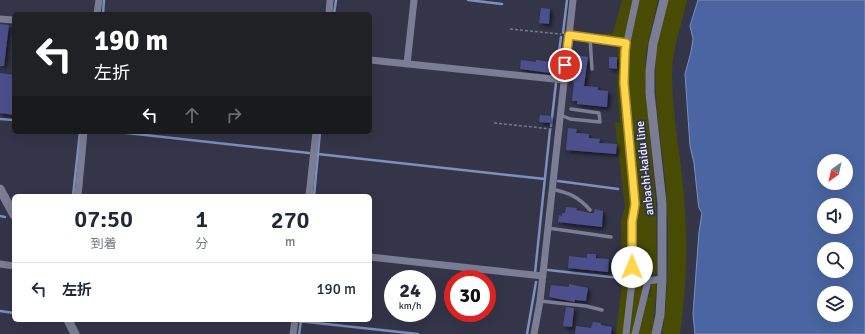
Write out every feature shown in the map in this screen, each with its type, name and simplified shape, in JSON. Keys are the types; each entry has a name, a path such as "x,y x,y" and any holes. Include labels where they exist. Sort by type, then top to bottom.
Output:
{"main road":[{"name":"anbachi-kaidu line","path":"656,334 660,316 662,279 662,203 655,148 650,71 653,44 664,0"},
{"path":"0,189 12,211"},
{"path":"69,322 75,334"}],"street":[{"path":"97,12 99,0"},
{"path":"329,12 330,0"},
{"path":"407,64 414,0"},
{"path":"534,334 543,276 573,0"},
{"path":"626,334 632,282 632,222 635,204 624,83 626,43 636,0"},
{"path":"0,19 12,20"},
{"path":"569,35 626,43"},
{"path":"372,60 564,80"},
{"path":"78,194 84,134"},
{"path":"309,194 316,134"},
{"path":"372,257 543,276"},
{"path":"0,264 12,266"},
{"path":"635,334 648,281 662,279"},
{"path":"293,334 295,322"}],"lane":[{"path":"590,38 592,69"},
{"path":"560,114 570,118 600,122 599,113 571,109"},
{"path":"552,189 568,193 582,200 590,210"},
{"path":"548,228 611,236"},
{"path":"540,301 586,306 602,310"}],"path":[{"path":"510,29 569,35"},
{"path":"494,123 558,129"}],"shaded area":[{"path":"622,0 633,0 625,36 621,40 598,37 601,34 613,33"},
{"path":"638,0 658,0 646,53 645,81 656,201 657,273 643,273 642,297 633,334 628,334 634,222 626,85 627,55"},
{"path":"668,0 687,0 672,64 672,91 684,193 686,225 686,272 680,334 662,334 667,285 668,217 666,183 657,113 655,77 660,30"},
{"path":"618,44 623,46 631,190 630,282 623,334 616,334 622,283 621,220 625,207 615,123 620,122 617,89"},
{"path":"652,283 657,283 652,334 637,334 646,297 650,297"}],"water":[{"path":"698,0 865,0 865,334 695,334 693,314 699,232 702,213 699,208 694,163 690,146 685,74 693,39 690,26"}],"building":[{"path":"541,8 550,9 549,24 539,23"},
{"path":"0,24 9,25 4,66 0,66"},
{"path":"576,55 588,57 584,86 598,87 598,90 608,91 607,107 577,104 577,101 572,101"},
{"path":"609,57 617,57 617,69 609,68"},
{"path":"521,60 552,62 550,73 520,69"},
{"path":"0,73 12,75 12,115 0,113"},
{"path":"540,115 551,116 550,123 539,122"},
{"path":"568,128 577,129 576,133 589,134 589,138 600,139 599,143 617,144 616,154 566,150"},
{"path":"566,207 577,208 576,210 589,213 594,213 595,209 603,211 602,227 558,222 559,215 562,216 562,213 565,213"},
{"path":"587,254 596,254 596,258 609,259 608,272 568,268 569,256 587,258"},
{"path":"569,284 588,288 586,301 575,300 575,302 549,297 551,285 569,287"},
{"path":"566,307 574,308 572,327 563,326"},
{"path":"593,322 612,327 611,334 575,334 576,326 591,328"}],"waterway":[{"path":"103,12 104,0"},
{"path":"334,12 336,0"},
{"path":"468,0 502,4"},
{"path":"563,33 567,0"},
{"path":"556,76 561,37"},
{"path":"551,126 556,83"},
{"path":"0,119 12,120"},
{"path":"535,273 550,130"},
{"path":"73,194 80,134"},
{"path":"136,134 309,153"},
{"path":"314,194 320,134"},
{"path":"318,154 545,179"},
{"path":"558,181 618,189"},
{"path":"0,216 5,217"},
{"path":"548,270 620,278"},
{"path":"527,334 536,282"},
{"path":"0,311 12,313"},
{"path":"299,334 301,322"},
{"path":"307,322 418,334"}],"route":[{"path":"565,65 569,35 626,43 624,83 635,204 632,222 632,267"}]}
